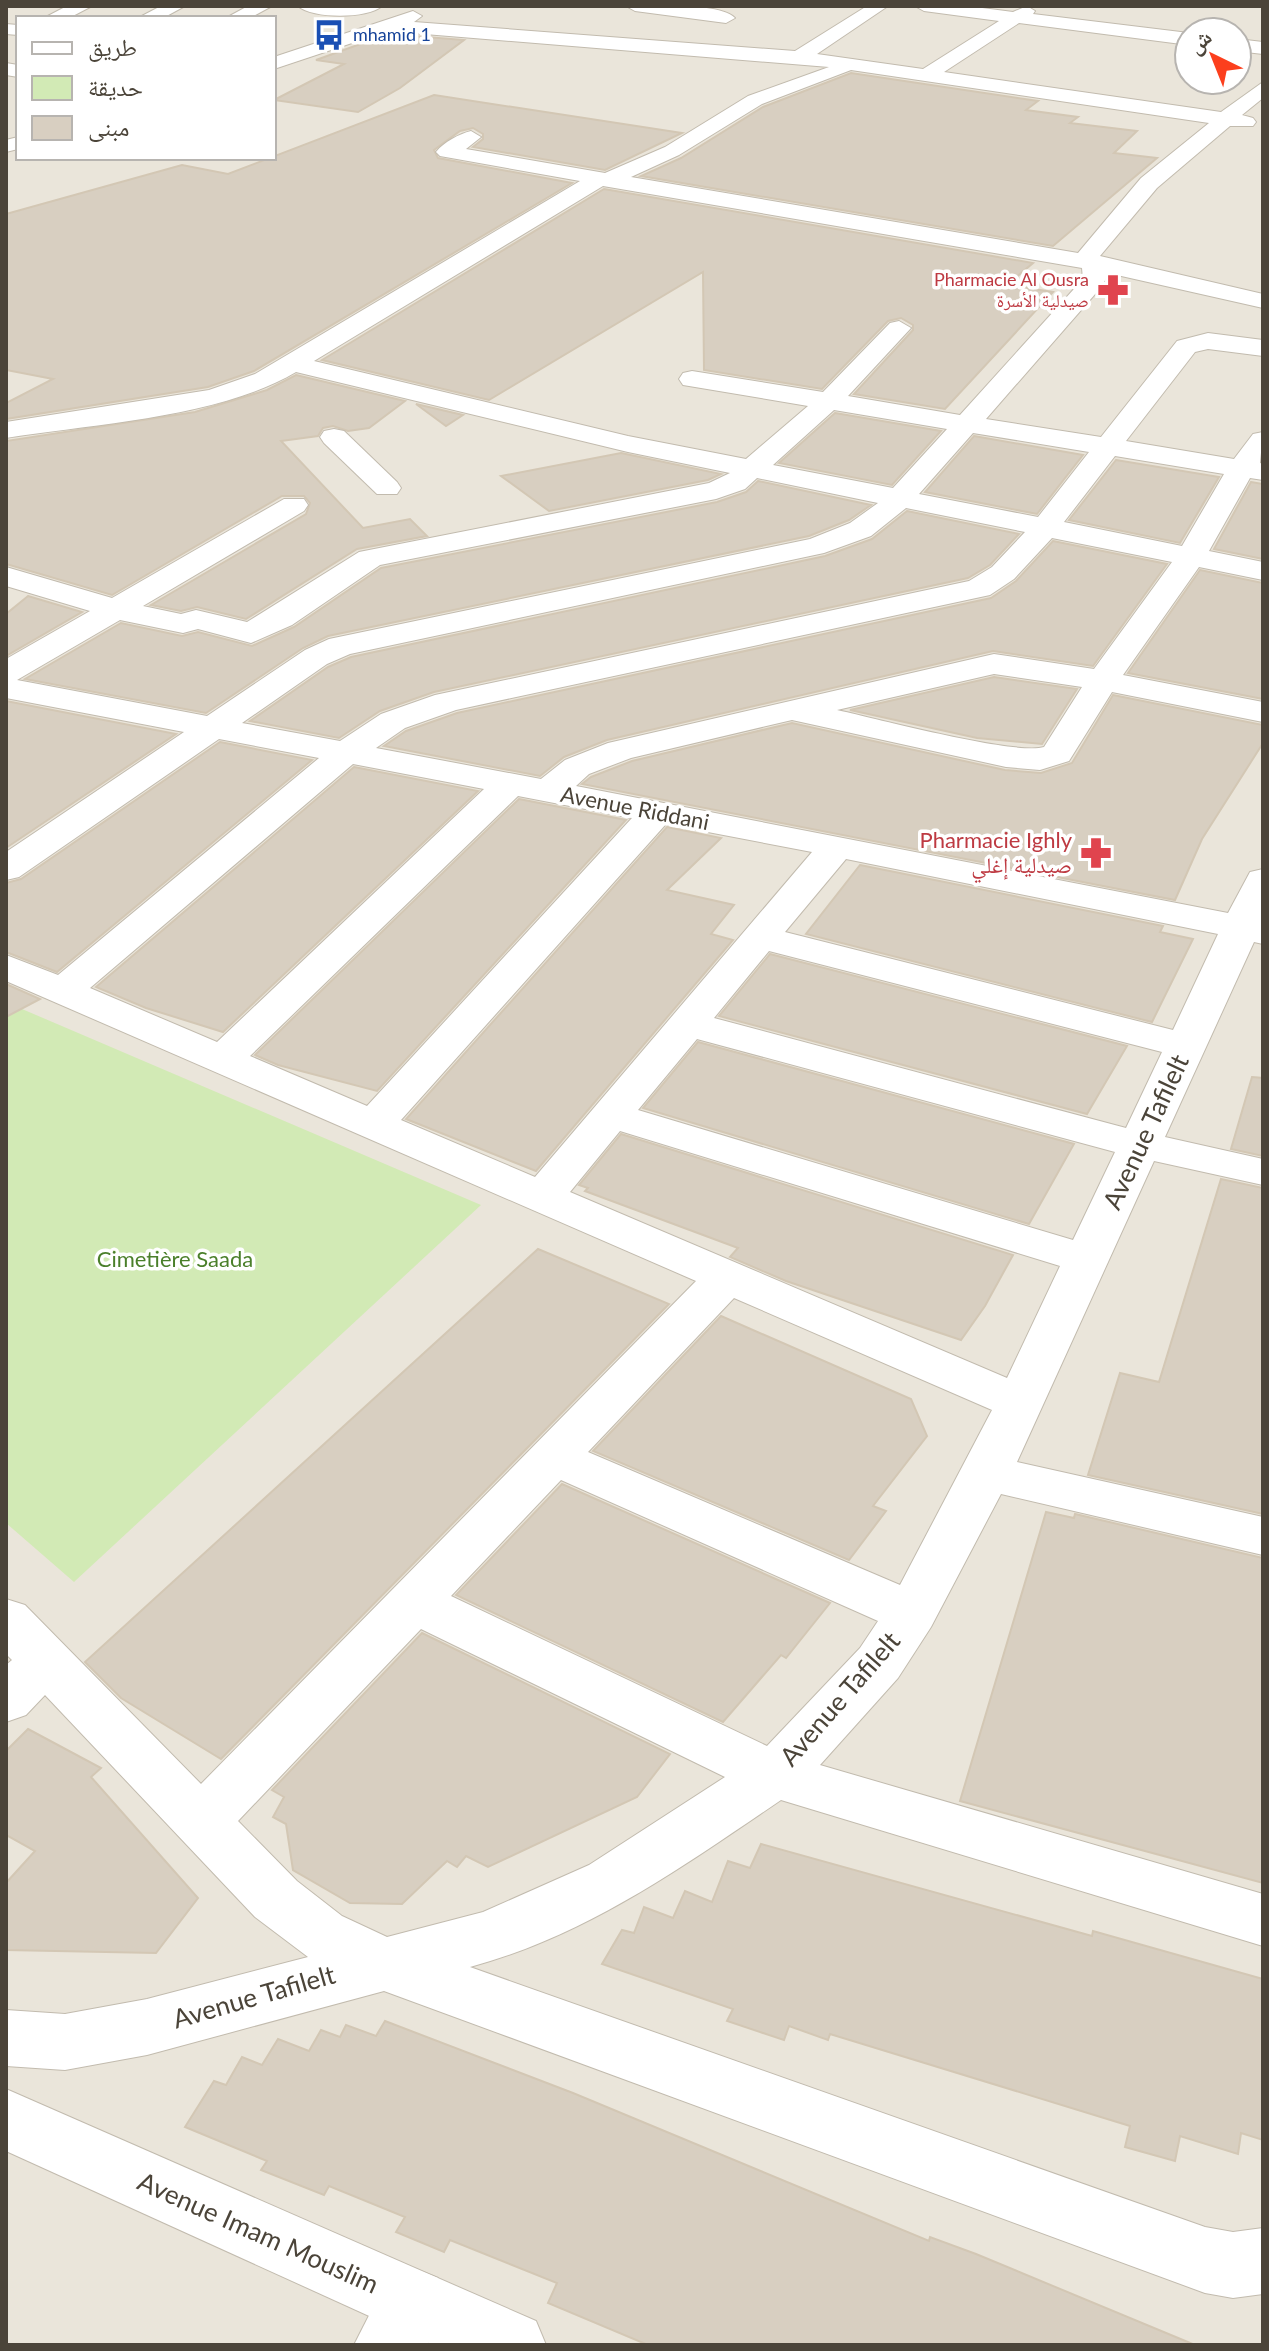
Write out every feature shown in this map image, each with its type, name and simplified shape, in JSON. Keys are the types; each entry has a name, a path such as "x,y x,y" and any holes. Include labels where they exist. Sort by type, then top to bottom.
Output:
{"street":[{"path":"58,16 83,6"},
{"path":"152,16 176,6"},
{"path":"240,16 263,6"},
{"path":"307,6 355,11 373,6"},
{"path":"635,6 726,18"},
{"path":"675,47 745,6"},
{"path":"799,57 879,6"},
{"path":"924,6 1173,37"},
{"path":"927,75 1034,6"},
{"path":"276,62 436,9"},
{"path":"1129,49 1170,20"},
{"path":"386,25 799,57 1263,124"},
{"path":"6,430 214,397 264,380 602,180 672,151 755,100 857,65"},
{"path":"964,99 984,84"},
{"path":"1088,262 1094,246 1149,183 1263,88"},
{"path":"471,137 447,149 448,154 1088,262 1263,301"},
{"path":"6,869 23,842 212,726 316,657 340,646 848,538 867,528 900,498 1095,280 1096,273 1088,262"},
{"path":"6,576 119,610 183,624 196,619 251,633 269,626 370,558 716,490 735,483 829,401 899,328"},
{"path":"64,990 348,751 393,721 447,702 979,588 1003,573 1044,529 1186,346 1208,341 1258,341"},
{"path":"292,363 504,416 1044,529 1263,571"},
{"path":"692,379 1252,470"},
{"path":"334,437 387,488"},
{"path":"793,711 1006,757 1040,760 1057,754 1103,680 1252,470 1263,440"},
{"path":"6,673 119,610 294,505"},
{"path":"548,791 577,767 598,757 994,664 1103,680 1263,712"},
{"name":"Avenue Riddani","path":"6,688 348,751 1252,930"},
{"path":"223,1059 511,783"},
{"path":"374,1124 657,812"},
{"path":"542,1197 837,846"},
{"name":"Avenue Tafilelt","path":"6,2038 65,2042 147,2027 379,1962 493,1935 610,1883 774,1775 818,1732 869,1674 912,1613 987,1473 1186,1046 1252,930 1263,880"},
{"path":"760,937 1186,1046"},
{"path":"6,967 1019,1402"},
{"path":"688,1024 1139,1145 1263,1172"},
{"path":"611,1115 1086,1259"},
{"path":"203,1820 727,1277"},
{"path":"554,1457 912,1613"},
{"path":"987,1473 1263,1536"},
{"path":"414,1602 774,1775 1263,1920"},
{"path":"6,1619 276,1899 320,1934 379,1962 1205,2260 1233,2265 1263,2261"},
{"path":"6,1700 47,1659"},
{"name":"Avenue Imam Mouslim","path":"6,2119 401,2324 511,2345"}],"shaded area":[{"path":"6,6 1263,6 1263,2345 6,2345"}],"green space":[{"name":"Cimetière Saada","path":"22,1009 481,1205 74,1582 6,1523 6,1017"}],"building":[{"path":"388,34 464,40 400,88 358,112 276,100 344,64 316,60"},
{"path":"851,73 1038,101 1026,110 1078,117 1070,123 1137,131 1114,153 1157,158 1053,246 641,176 681,158 763,107"},
{"path":"434,95 682,133 605,170 473,147 483,139 483,134 473,128 460,131 434,150 438,158 572,183 254,371 208,387 6,419 6,403 53,379 6,370 6,214 182,165 228,174 265,160 276,160 276,156"},
{"path":"604,189 1033,263 1007,285 1053,292 945,409 854,394 913,330 913,325 901,318 888,321 822,389 704,370 703,272 489,400 322,360"},
{"path":"296,375 405,401 369,428 348,431 333,426 323,428 318,436 281,441 363,528 410,519 427,536 357,549 246,619 197,607 181,611 151,605 306,514 310,503 304,496 282,496 112,595 6,564 6,441 195,412 267,390"},
{"path":"416,404 463,415 446,426"},
{"path":"835,413 941,431 892,485 779,463"},
{"path":"974,436 1083,455 1037,514 925,492"},
{"path":"621,453 721,474 708,480 549,511 501,476"},
{"path":"1116,460 1219,477 1180,543 1069,520"},
{"path":"758,481 871,505 849,520 809,536 328,636 303,648 206,713 25,679 121,623 182,636 198,632 252,646 294,627 381,568 717,502 746,492"},
{"path":"1251,482 1263,484 1263,559 1214,549"},
{"path":"907,511 1019,534 990,565 968,578 434,692 380,711 339,738 250,721 328,667 351,657 825,556 872,539"},
{"path":"1053,541 1167,564 1093,666 993,651 607,740 564,757 540,776 384,746 406,731 457,713 991,598 1016,581"},
{"path":"1200,570 1263,583 1263,699 1128,673"},
{"path":"28,596 82,612 6,656 6,614"},
{"path":"994,677 1077,689 1042,744 977,738 850,710"},
{"path":"1113,695 1263,725 1263,743 1202,839 1175,900 582,784 591,777 632,761 792,723 1005,770 1041,773 1072,763"},
{"path":"6,701 176,734 6,848"},
{"path":"220,742 312,760 57,972 6,952 6,883 21,879"},
{"path":"354,767 478,791 223,1032 146,1008 96,987"},
{"path":"519,799 626,820 377,1091 278,1065 255,1055"},
{"path":"667,827 721,838 667,890 734,905 711,934 733,940 536,1171 406,1119"},
{"path":"860,865 1163,926 1160,932 1193,939 1152,1022 806,934"},
{"path":"770,954 1127,1046 1087,1114 719,1016"},
{"path":"6,984 40,999 6,1017"},
{"path":"698,1042 1074,1144 1029,1224 643,1108"},
{"path":"1252,1077 1263,1078 1263,1156 1231,1149"},
{"path":"621,1134 1013,1255 985,1306 961,1340 786,1281 730,1257 738,1248 585,1191 588,1188 579,1185"},
{"path":"1221,1179 1263,1188 1263,1514 1088,1475 1120,1373 1159,1382"},
{"path":"538,1249 669,1304 221,1759 121,1698 85,1662"},
{"path":"721,1316 911,1399 927,1436 873,1506 886,1511 849,1560 593,1451"},
{"path":"562,1484 830,1603 786,1658 781,1655 723,1722 456,1595"},
{"path":"1046,1512 1074,1518 1075,1514 1263,1558 1263,1883 960,1801"},
{"path":"422,1633 670,1754 637,1797 488,1867 466,1856 457,1867 447,1861 402,1904 350,1903 293,1870 286,1824 273,1817 284,1797 272,1790"},
{"path":"28,1729 101,1768 91,1777 198,1898 156,1953 6,1950 6,1883 35,1851 6,1835 6,1751"},
{"path":"761,1844 1092,1936 1093,1931 1263,1979 1263,2140 1241,2133 1238,2154 1180,2136 1175,2161 1125,2147 1130,2126 830,2034 828,2040 789,2026 784,2040 727,2021 733,2009 602,1964 622,1930 634,1933 644,1907 673,1918 685,1891 712,1902 728,1861 750,1868"},
{"path":"385,2021 573,2093 929,2241 930,2237 976,2254 1195,2345 648,2345 548,2303 557,2283 450,2240 444,2252 396,2232 405,2217 329,2186 324,2195 261,2170 267,2161 185,2127 214,2081 226,2085 242,2057 262,2065 278,2039 309,2051 321,2030 340,2037 346,2025 376,2036"}],"place":[{"name":"mhamid 1","path":"329,35"},
{"name":"Pharmacie Al Ousra صيدلية الأسرة","path":"1113,290"},
{"name":"Pharmacie Ighly صيدلية إغلي","path":"1096,853"}]}
